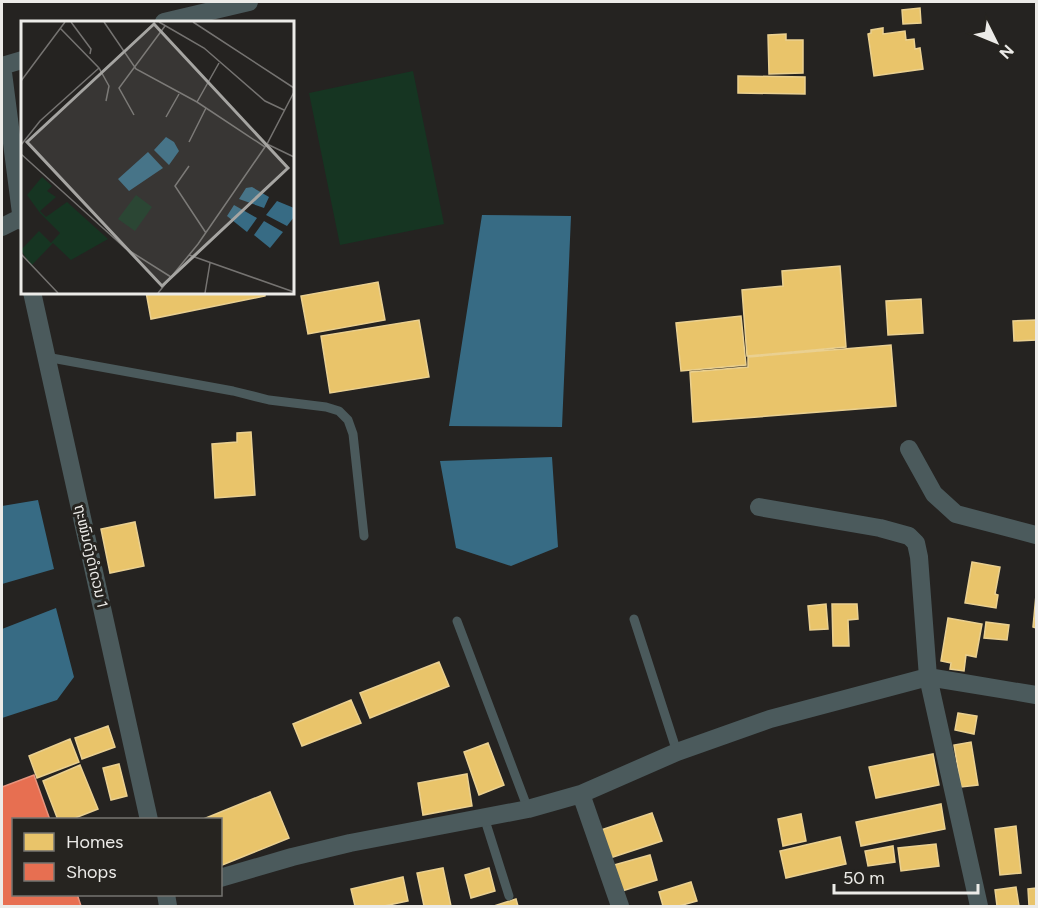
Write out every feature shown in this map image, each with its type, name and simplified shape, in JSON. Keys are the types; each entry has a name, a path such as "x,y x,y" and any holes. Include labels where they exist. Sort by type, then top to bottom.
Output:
{"street":[{"path":"168,21 249,2"},
{"path":"21,60 2,65 21,211"},
{"path":"2,227 21,219"},
{"name":"ຖະໜົນດົງດຳດວນ 1","path":"32,294 149,818"},
{"path":"909,448 934,494 956,514 1036,535"},
{"path":"759,507 880,528 909,536 916,543 928,677 979,906"},
{"path":"222,877 350,843 528,809 581,794 677,752 770,719 928,677 1036,695"},
{"path":"581,794 620,906"}],"lane":[{"path":"46,357 233,391 268,400 326,406 339,411 348,420 353,434 364,536"},
{"path":"634,619 677,752"},
{"path":"457,621 528,809"},
{"path":"484,817 508,896"}],"green space":[{"path":"413,71 444,224 340,245 309,93"}],"water":[{"path":"482,215 571,216 562,427 449,426"},
{"path":"552,457 558,547 511,566 456,548 440,461"},
{"path":"38,500 54,569 2,584 2,506"},
{"path":"56,608 74,677 57,700 2,718 2,629"}],"building: Homes":[{"path":"920,8 921,23 903,24 902,10"},
{"path":"883,28 883,34 905,31 906,40 914,39 915,49 920,48 923,69 874,76 868,34 871,30"},
{"path":"786,34 786,40 803,40 803,73 769,74 768,35"},
{"path":"738,76 805,77 805,94 738,93"},
{"path":"840,266 846,347 747,356 742,290 783,286 782,271"},
{"path":"378,282 385,320 308,334 301,296"},
{"path":"146,294 265,294 265,296 151,319"},
{"path":"921,299 923,333 888,335 886,301"},
{"path":"741,316 746,365 681,371 676,323"},
{"path":"419,320 429,377 330,393 321,336"},
{"path":"1036,320 1036,340 1014,341 1013,321"},
{"path":"891,345 896,406 693,422 690,372 748,367 748,357"},
{"path":"251,432 255,495 215,498 212,444 237,442 237,433"},
{"path":"135,522 144,566 110,573 101,529"},
{"path":"972,562 1000,567 995,594 998,595 996,608 965,603"},
{"path":"1036,595 1036,628 1033,627"},
{"path":"826,604 828,629 810,630 808,606"},
{"path":"832,604 857,604 858,619 848,620 849,646 833,646"},
{"path":"948,618 982,624 976,657 966,655 964,671 950,669 951,663 941,661"},
{"path":"986,622 1009,625 1007,640 984,638"},
{"path":"439,662 449,686 370,718 360,693"},
{"path":"351,700 361,723 302,746 293,724"},
{"path":"958,713 977,716 974,734 955,730"},
{"path":"108,726 115,747 82,759 75,738"},
{"path":"70,739 79,762 37,778 29,756"},
{"path":"971,742 978,785 961,787 954,745"},
{"path":"488,743 504,785 479,795 464,752"},
{"path":"933,754 939,785 876,798 869,767"},
{"path":"119,764 127,796 111,800 103,768"},
{"path":"80,765 98,809 75,818 57,818 43,781"},
{"path":"467,774 472,806 423,815 418,783"},
{"path":"270,792 289,838 222,865 222,818 206,818"},
{"path":"941,804 945,829 861,846 856,822"},
{"path":"652,813 662,841 610,858 601,830"},
{"path":"801,814 806,841 783,846 778,819"},
{"path":"1016,826 1021,873 1000,875 995,829"},
{"path":"840,837 846,864 786,878 780,851"},
{"path":"936,844 939,866 901,871 898,848"},
{"path":"893,846 895,862 868,866 865,851"},
{"path":"650,855 657,880 622,891 614,865"},
{"path":"443,868 451,906 424,906 417,873"},
{"path":"489,868 495,891 471,898 465,875"},
{"path":"403,877 408,901 384,906 355,906 351,889"},
{"path":"691,882 697,901 679,906 663,906 659,892"},
{"path":"1016,887 1019,906 997,906 995,890"},
{"path":"1036,888 1036,906 1029,906 1028,889"},
{"path":"516,899 518,906 494,906"}],"building: Shops":[{"path":"34,775 49,818 12,818 12,896 78,896 81,906 2,906 2,787"}]}
